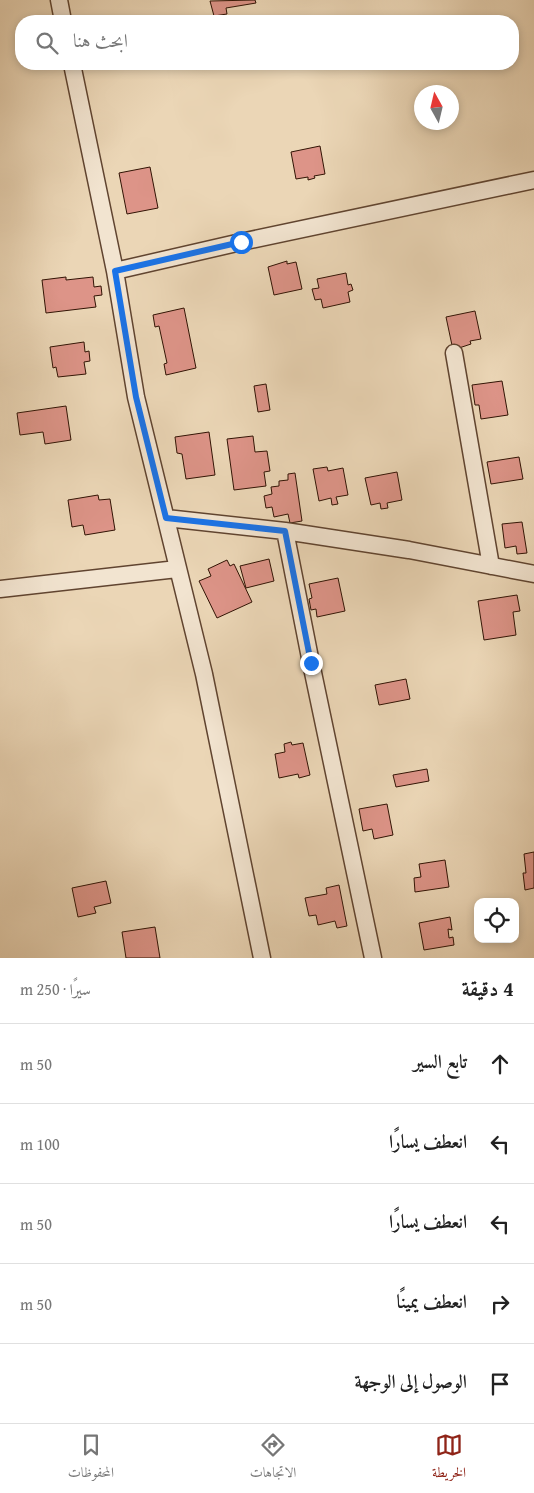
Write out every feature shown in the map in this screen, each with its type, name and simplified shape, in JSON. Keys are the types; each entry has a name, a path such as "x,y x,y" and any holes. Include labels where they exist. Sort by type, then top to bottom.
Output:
{"street":[{"path":"59,0 62,15"},
{"path":"73,70 115,271 136,397 206,684 262,958"},
{"path":"115,271 241,242 534,180"},
{"path":"454,353 492,566"},
{"path":"166,518 285,531 409,550 534,574"},
{"path":"285,531 373,958"},
{"path":"0,589 177,569"}],"building":[{"path":"255,0 256,3 226,8 227,14 214,15 210,1"},
{"path":"320,146 325,174 314,176 315,178 308,180 308,177 296,179 291,152"},
{"path":"150,167 158,208 127,214 119,173"},
{"path":"287,261 287,264 296,262 302,289 274,295 268,267"},
{"path":"346,273 348,285 351,284 353,290 348,292 350,302 323,308 321,299 315,300 312,289 319,288 317,279"},
{"path":"66,277 66,280 93,277 94,287 101,286 102,295 94,296 96,307 46,313 42,280"},
{"path":"184,308 196,368 166,375 164,364 167,363 159,326 155,327 153,315"},
{"path":"475,311 481,339 470,341 471,344 453,350 446,317"},
{"path":"84,342 85,352 89,351 90,361 84,362 86,374 58,377 56,367 53,368 50,347"},
{"path":"502,381 508,415 481,419 479,405 475,405 472,385"},
{"path":"266,384 270,410 258,412 254,386"},
{"path":"66,406 71,440 45,444 43,432 20,435 17,413"},
{"path":"209,432 215,475 186,479 182,454 177,453 175,437"},
{"path":"253,436 255,452 267,451 270,471 264,472 266,486 234,490 227,439"},
{"path":"519,457 523,479 491,484 487,462"},
{"path":"327,467 328,471 343,468 348,495 336,497 338,504 332,505 331,498 319,501 313,469"},
{"path":"397,472 402,500 387,503 388,508 381,509 380,503 371,505 365,478"},
{"path":"295,473 302,521 290,523 288,514 274,517 272,507 266,508 264,496 272,494 271,487 279,486 279,481 288,480 288,474"},
{"path":"98,495 99,500 110,499 115,530 85,535 83,525 72,527 68,500"},
{"path":"522,522 527,553 517,554 516,546 505,548 502,524"},
{"path":"269,559 274,581 246,588 240,566"},
{"path":"227,560 230,566 234,564 252,602 217,618 199,581 211,576 208,569"},
{"path":"338,578 345,611 317,617 316,609 311,610 309,599 312,598 309,584"},
{"path":"517,595 520,611 513,612 516,635 484,640 478,601"},
{"path":"406,679 410,699 379,705 375,685"},
{"path":"291,742 292,745 303,743 310,775 299,778 298,774 279,778 275,754 285,752 284,744"},
{"path":"427,769 429,781 396,787 393,775"},
{"path":"387,804 393,835 374,839 372,829 363,831 359,809"},
{"path":"534,852 534,888 525,890 523,873 526,873 524,854"},
{"path":"445,860 449,887 415,892 414,878 421,877 419,864"},
{"path":"106,881 111,903 94,907 96,913 78,917 72,888"},
{"path":"339,885 347,926 337,928 335,921 318,925 316,915 309,916 305,898 327,894 326,888"},
{"path":"450,917 452,930 448,929 449,938 453,937 454,945 424,950 419,923"},
{"path":"155,927 160,958 126,958 122,932"}],"route":[{"path":"241,242 115,271 136,397 166,518 285,531 311,663"}]}
